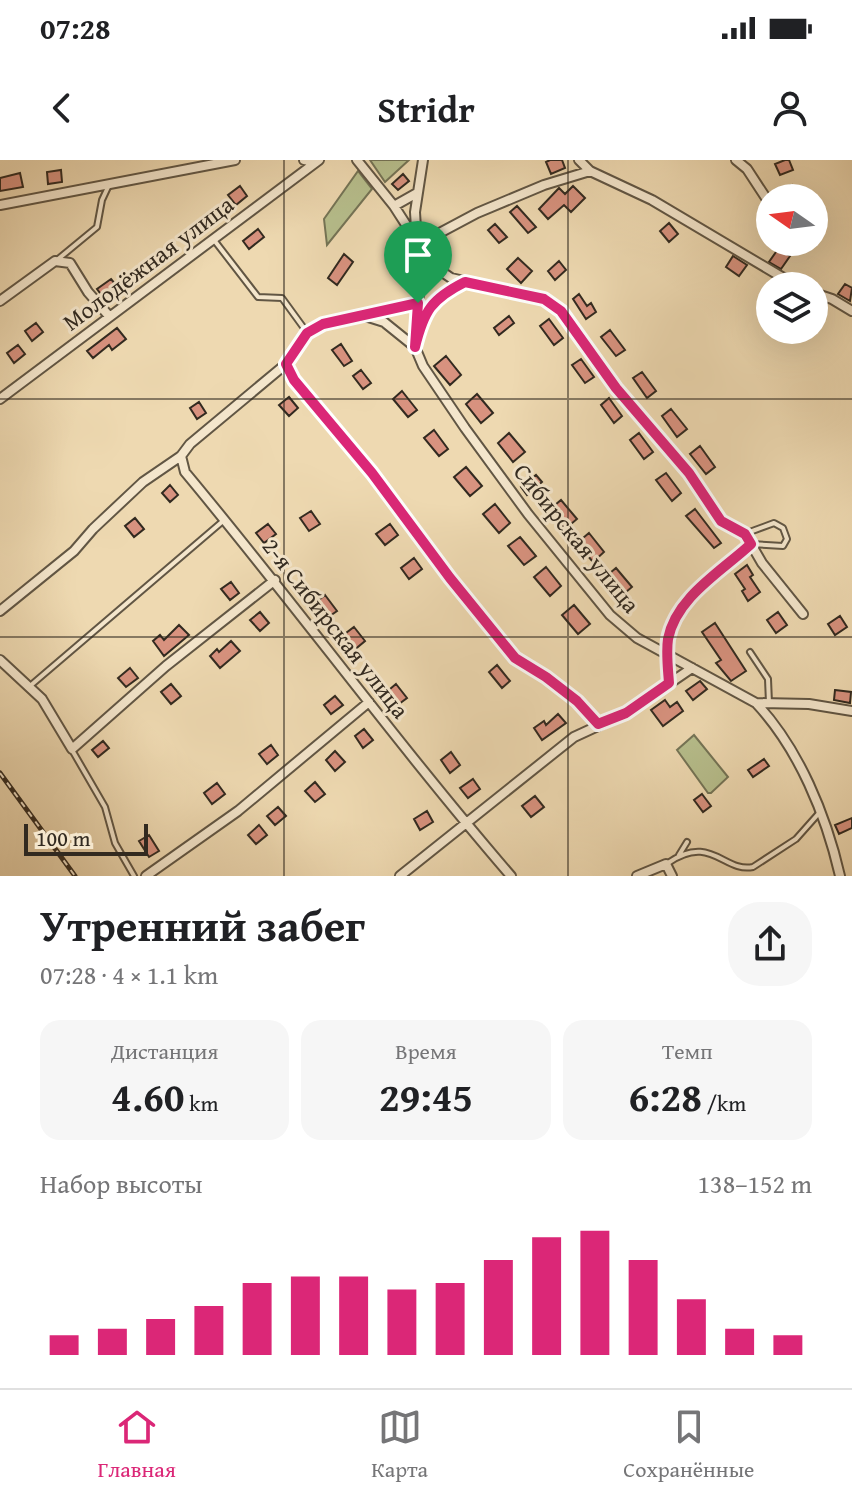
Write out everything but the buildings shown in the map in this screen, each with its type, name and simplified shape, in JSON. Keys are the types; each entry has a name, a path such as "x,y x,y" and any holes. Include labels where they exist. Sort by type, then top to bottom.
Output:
{"street":[{"path":"0,205 235,160"},
{"path":"304,160 318,161"},
{"path":"357,160 394,206 432,265 451,278 544,299 561,311 616,388 689,473 721,521 745,534 762,563 803,614"},
{"path":"415,347 422,267 417,245 417,193 423,160"},
{"path":"579,160 590,171 652,200 773,272"},
{"path":"736,160 747,169 757,184"},
{"name":"Молодёжная улица","path":"0,399 318,161"},
{"path":"417,245 544,185 590,171"},
{"path":"394,206 417,193"},
{"path":"0,301 55,261 70,263 88,292 109,316"},
{"path":"415,347 422,319 431,306 442,293 465,282"},
{"path":"828,298 852,311"},
{"path":"0,611 74,551 143,482 181,456 190,444 286,364 307,333 323,324 418,303"},
{"path":"365,316 384,322 415,347"},
{"name":"Сибирская улица","path":"415,347 423,366 528,514 610,615 637,638 756,703 809,704 852,711"},
{"path":"286,364 294,380 372,473 450,578 515,658 577,701 598,724"},
{"name":"2-я Сибирская улица","path":"181,456 185,472 511,876"},
{"path":"669,683 667,654 676,617 690,598 751,544"},
{"path":"0,660 42,699 72,749 166,666 275,580"},
{"path":"400,876 574,737 626,713 692,668"},
{"path":"146,876 238,811 369,702"},
{"path":"756,703 776,724 798,762 834,849 840,876"},
{"path":"637,876 666,864 672,876"}],"lane":[{"path":"55,261 97,227 102,200 109,184"},
{"path":"214,240 258,297 282,298 307,333"},
{"path":"30,686 225,519"},
{"path":"745,534 774,523 783,528 787,539 783,546 751,544"},
{"path":"750,652 768,679 769,703"},
{"path":"72,749 105,807 115,843 134,876"},
{"path":"679,855 712,853 741,866 753,867 796,839 820,812"},
{"path":"666,864 679,855 687,842"}],"green space":[{"path":"370,160 409,160 385,182"},
{"path":"358,171 372,189 327,245 324,219"},
{"path":"694,735 728,777 711,793 677,750"}],"railway":[{"path":"0,773 75,876"}],"route":[{"path":"465,282 544,299 561,311 616,388 689,473 721,521 745,534 751,544 690,598 676,617 669,637 669,683 626,713 598,724 577,701 515,658 450,578 372,473 294,380 286,364 307,333 323,324 418,303 415,347 422,319 431,306 442,293 465,282"}]}
